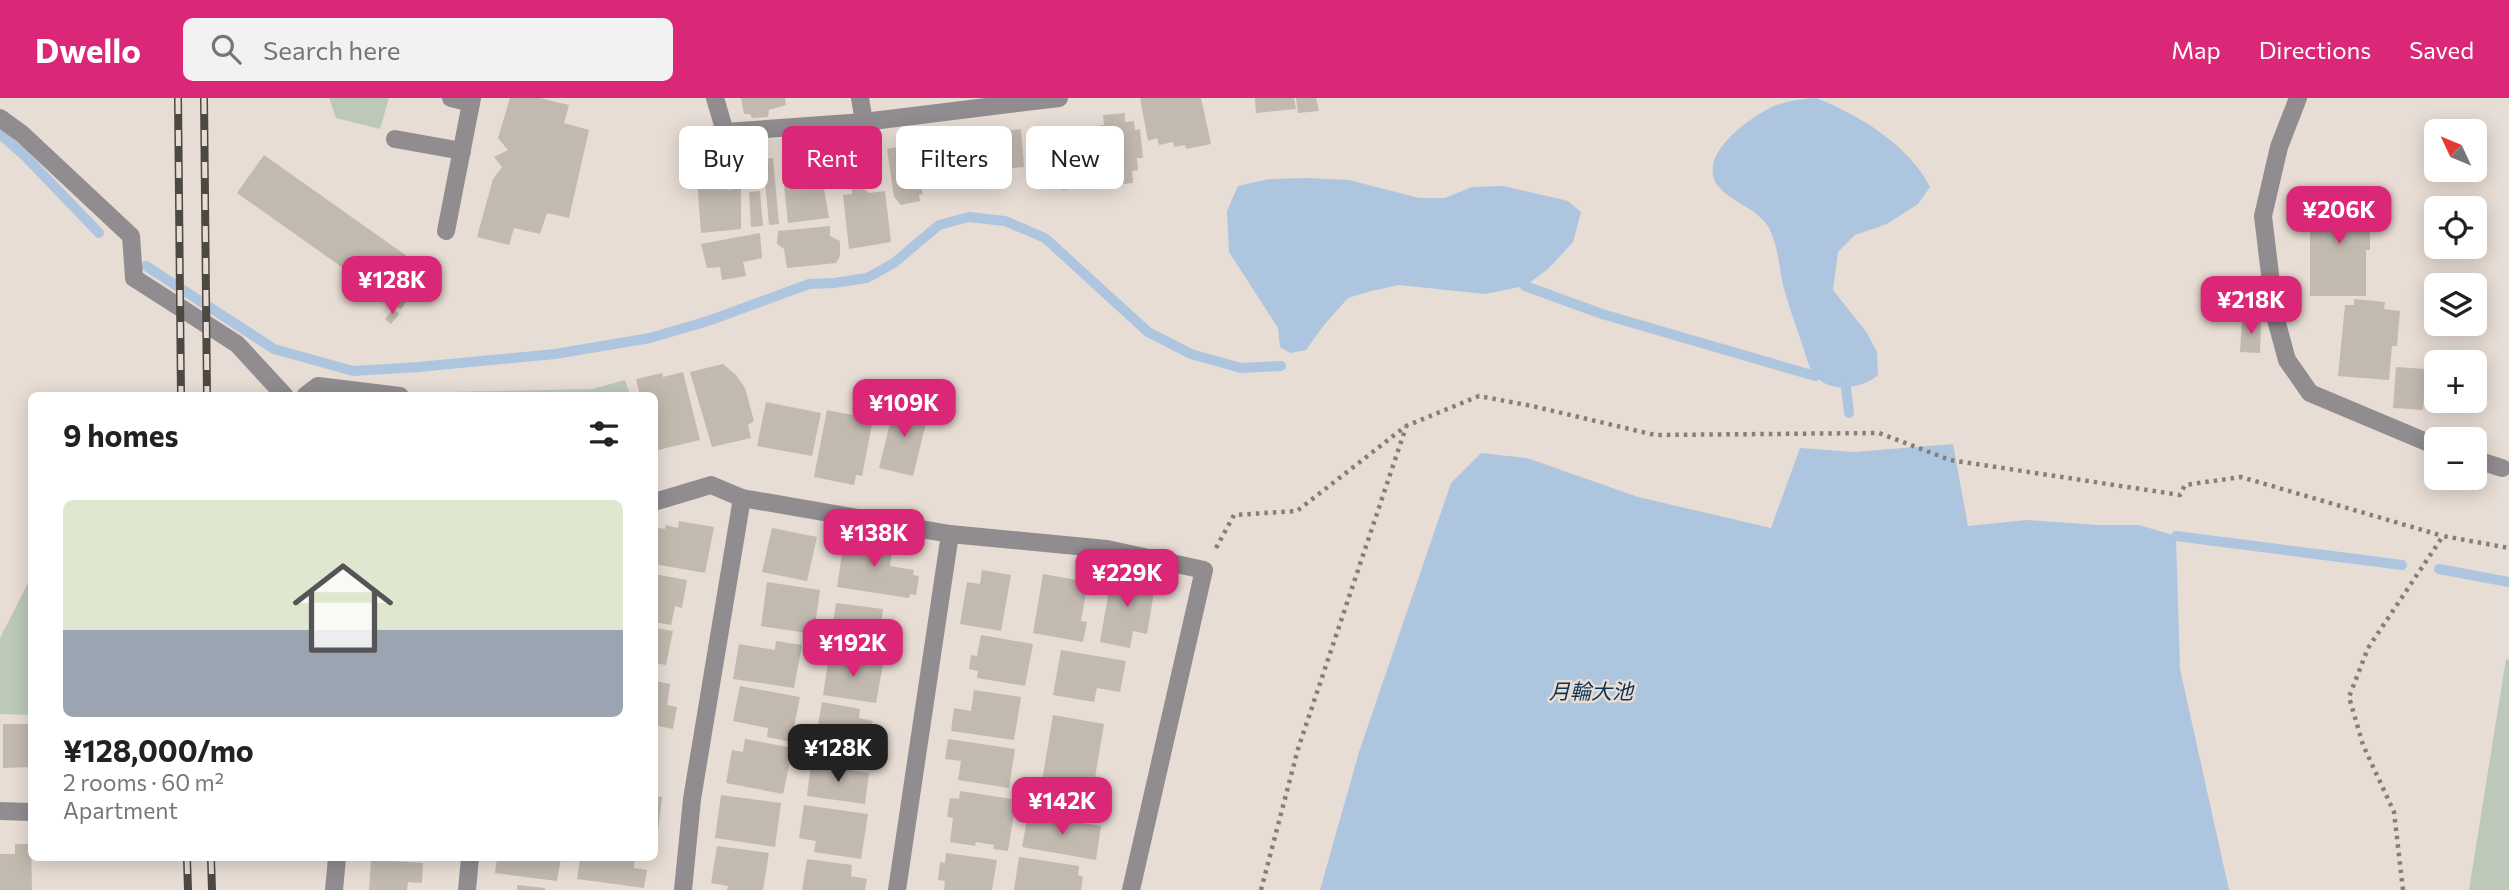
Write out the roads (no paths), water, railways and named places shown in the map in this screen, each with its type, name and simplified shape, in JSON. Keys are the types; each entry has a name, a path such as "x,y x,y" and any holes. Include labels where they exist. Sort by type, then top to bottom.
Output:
{"street":[{"path":"446,231 472,100 451,98"},
{"path":"715,98 725,132 863,122 1059,98"},
{"path":"860,98 863,122"},
{"path":"2298,98 2279,147 2263,216 2275,316 2287,360 2310,393 2424,441"},
{"path":"0,118 22,134 131,236 134,278 237,344 281,392"},
{"path":"395,139 462,151"},
{"path":"310,392 318,386 367,392"},
{"path":"2487,463 2502,468"},
{"path":"658,501 711,485 742,498 950,534 1107,549 1204,570 1131,890"},
{"path":"683,890 691,799 742,498"},
{"path":"897,890 950,534"},
{"path":"0,811 28,811"},
{"path":"334,890 337,861"},
{"path":"467,890 470,861"}],"water":[{"path":"1816,98 1849,113 1881,133 1910,158 1930,187 1918,204 1887,224 1855,235 1838,252 1833,290 1867,333 1877,352 1878,375 1849,387 1826,384 1813,372 1787,299 1769,228 1757,214 1724,192 1714,179 1716,156 1742,126 1774,106"},
{"path":"1269,179 1349,180 1419,198 1445,198 1472,187 1503,186 1568,201 1581,212 1573,242 1548,269 1525,286 1485,294 1399,285 1371,291 1348,298 1306,350 1290,353 1280,347 1278,328 1229,252 1227,211 1238,186"},
{"name":"月輪大池","path":"1953,444 1968,526 2027,520 2139,525 2176,536 2180,669 2229,890 1320,890 1359,752 1451,483 1481,453 1527,458 1638,497 1771,528 1800,448 1854,452"}],"waterway":[{"path":"0,134 25,156 99,233"},
{"path":"146,266 274,349 353,371 555,354 650,338 708,321 809,284 867,278 894,263 939,225 969,217 1005,221 1045,238 1148,332 1191,354 1241,368 1281,366"},
{"path":"1525,286 1602,314 1815,376"},
{"path":"1846,388 1849,413"},
{"path":"2176,536 2402,565"},
{"path":"2439,569 2509,582"}],"railway":[{"path":"178,98 181,392"},
{"path":"204,98 207,392"},
{"path":"187,861 188,890"},
{"path":"211,861 212,890"}]}
